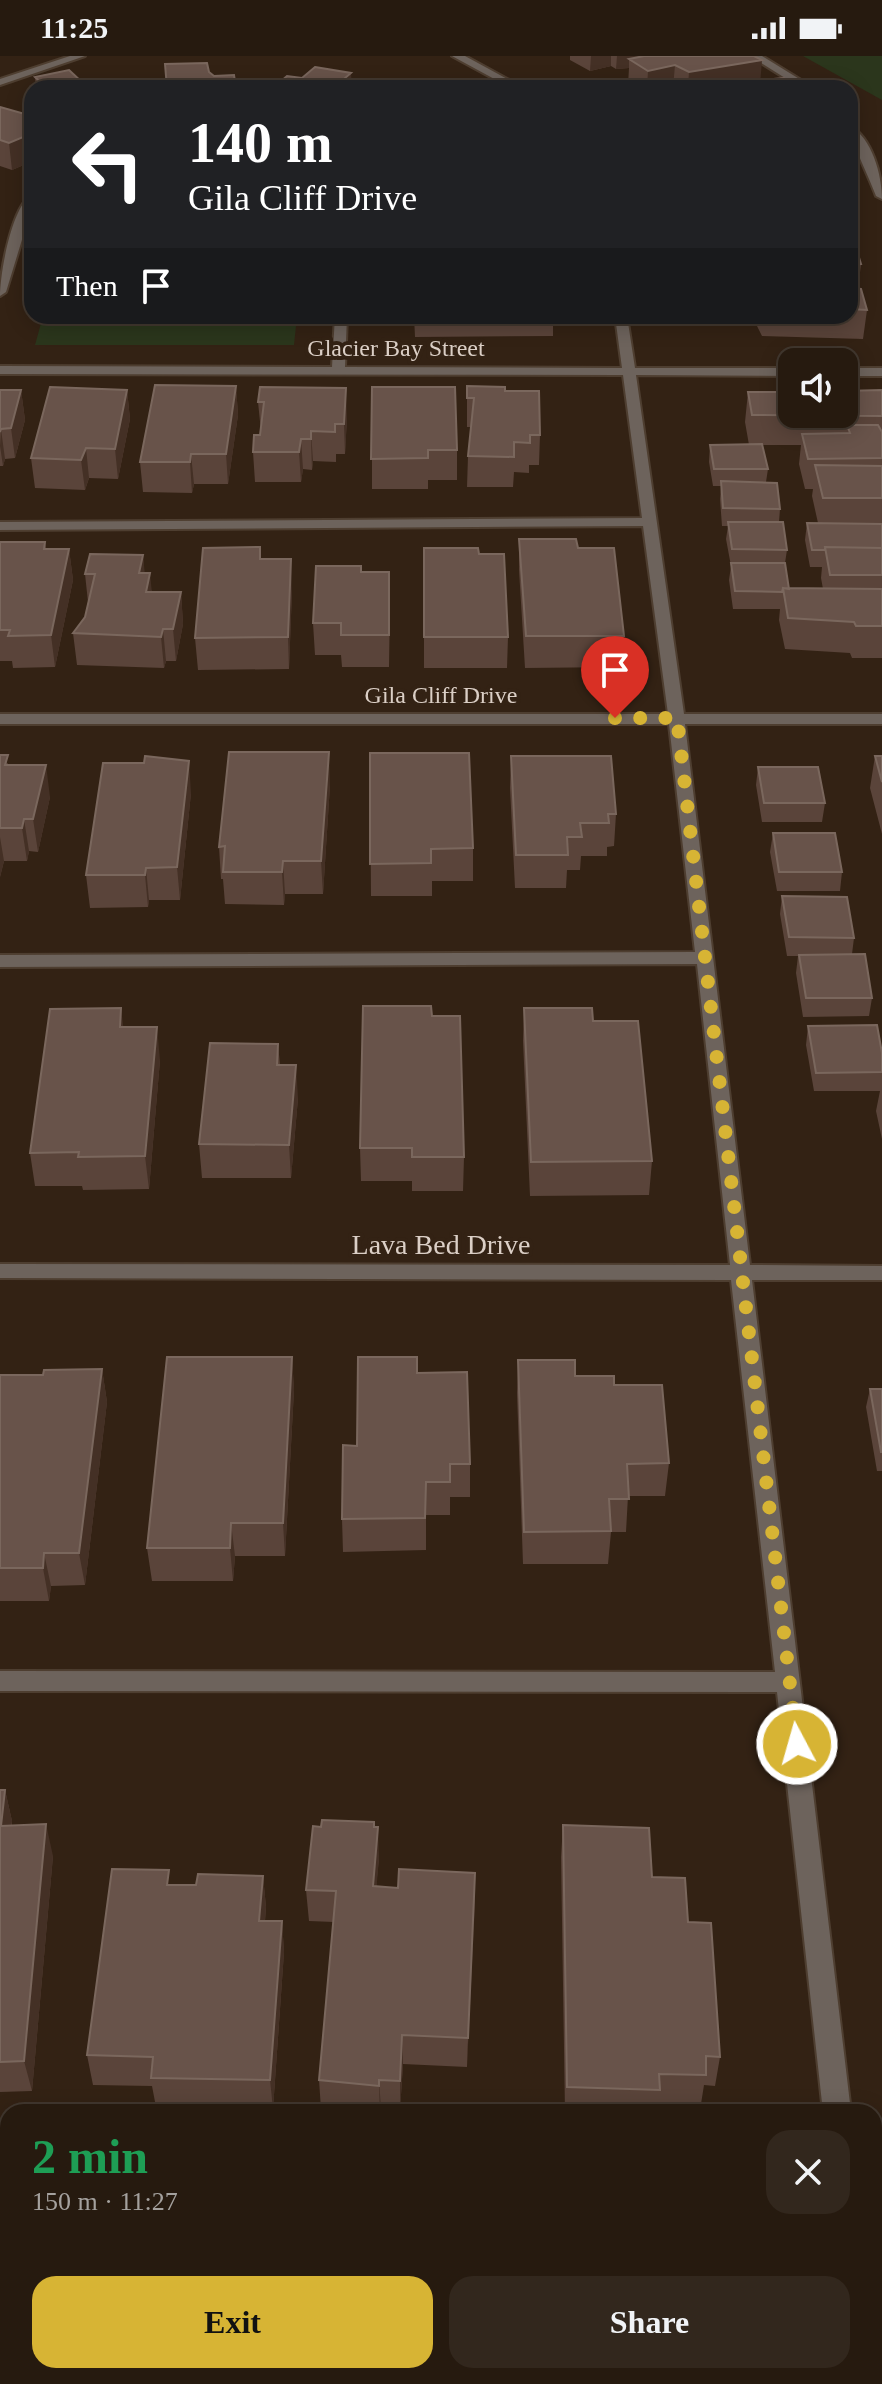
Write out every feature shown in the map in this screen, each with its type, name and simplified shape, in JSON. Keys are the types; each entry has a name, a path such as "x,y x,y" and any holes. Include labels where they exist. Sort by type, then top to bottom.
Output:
{"street":[{"path":"0,82 80,56"},
{"path":"457,56 504,80"},
{"path":"755,56 796,80"},
{"path":"858,141 867,155 882,196"},
{"path":"0,292 24,214"},
{"path":"338,370 341,324"},
{"path":"622,324 677,718 836,2104"},
{"name":"Glacier Bay Street","path":"0,370 778,372"},
{"path":"858,372 882,372"},
{"path":"0,526 651,522"},
{"name":"Gila Cliff Drive","path":"0,719 882,719"},
{"path":"0,961 705,958"},
{"name":"Lava Bed Drive","path":"0,1271 882,1273"},
{"path":"0,1681 790,1682"}],"green space":[{"path":"803,56 882,56 882,100 858,87 858,80 846,80"},
{"path":"41,324 296,324 294,345 35,345"}],"building":[{"path":"644,56 754,56 762,60 689,72 675,65 648,71 629,59"},
{"path":"207,63 209,72 214,76 234,75 235,80 166,80 165,64"},
{"path":"315,67 351,73 343,80 282,80 287,76 302,78"},
{"path":"69,70 80,80 38,80 35,77"},
{"path":"0,107 24,114 24,137 9,143 0,140"},
{"path":"858,289 861,289 867,310 858,309"},
{"path":"155,385 236,386 226,454 191,454 190,462 140,462"},
{"path":"467,386 539,391 540,435 530,435 530,443 514,442 514,457 468,456 474,398 467,398"},
{"path":"50,387 127,390 115,449 86,448 81,460 31,458"},
{"path":"260,387 346,388 344,424 335,424 335,432 311,431 311,439 301,439 299,452 253,452 254,435 260,435 264,402 258,402"},
{"path":"372,387 455,387 457,450 428,450 428,458 371,459"},
{"path":"0,390 21,390 11,428 1,429 0,432"},
{"path":"882,390 882,416 858,416 858,391"},
{"path":"748,392 778,392 778,415 752,415"},
{"path":"858,425 878,425 882,432 882,458 808,459 802,434 850,433 848,428 858,428"},
{"path":"762,444 768,469 714,469 710,445"},
{"path":"815,465 882,466 882,498 823,498"},
{"path":"721,481 777,483 780,509 723,508"},
{"path":"728,522 783,522 787,550 732,549"},
{"path":"807,523 882,524 882,548 825,547 825,550 812,550"},
{"path":"519,539 576,539 578,548 614,548 624,636 526,636"},
{"path":"0,542 45,542 44,549 69,549 51,635 8,636 10,630 0,630"},
{"path":"260,547 260,559 291,559 288,637 195,638 203,548"},
{"path":"825,547 882,548 882,575 830,575"},
{"path":"424,548 478,548 479,554 504,554 508,637 424,637"},
{"path":"90,554 143,555 139,573 150,573 146,592 181,592 173,629 163,629 161,637 73,633 85,617 95,574 85,574"},
{"path":"731,563 785,563 789,589 783,588 782,592 735,591"},
{"path":"316,566 361,566 361,572 389,572 389,635 341,635 341,623 313,623"},
{"path":"783,588 882,589 882,626 788,618"},
{"path":"229,752 329,752 321,861 283,861 282,872 223,872 225,846 219,847"},
{"path":"370,753 469,753 473,848 431,849 431,863 370,864"},
{"path":"0,755 8,755 5,765 46,765 33,819 24,819 22,828 0,828"},
{"path":"145,756 189,761 177,867 146,868 145,875 86,875 103,763 144,763"},
{"path":"511,756 611,756 616,814 608,814 609,823 580,823 582,837 567,837 568,855 516,855"},
{"path":"875,756 882,756 882,782"},
{"path":"758,767 818,767 825,803 764,803"},
{"path":"773,833 835,833 842,872 779,872"},
{"path":"782,896 847,897 854,938 789,937"},
{"path":"865,954 872,998 806,998 799,955"},
{"path":"363,1006 431,1006 432,1016 460,1016 464,1157 412,1157 412,1148 360,1148"},
{"path":"121,1008 120,1027 157,1027 145,1156 78,1157 79,1152 30,1153 50,1009"},
{"path":"524,1008 592,1008 593,1021 638,1021 652,1161 531,1162"},
{"path":"877,1025 882,1072 816,1073 808,1026"},
{"path":"210,1043 278,1044 277,1065 296,1065 289,1145 199,1144"},
{"path":"167,1357 292,1357 283,1523 231,1523 230,1548 147,1548"},
{"path":"358,1357 417,1357 417,1373 467,1372 470,1464 450,1464 450,1482 426,1482 425,1518 342,1519 343,1445 357,1446"},
{"path":"518,1360 575,1360 575,1376 614,1376 614,1385 662,1385 669,1463 627,1464 629,1499 609,1499 611,1531 524,1532"},
{"path":"102,1369 79,1553 44,1553 43,1568 0,1568 0,1375 43,1375 44,1370"},
{"path":"870,1389 882,1389 882,1452 881,1452"},
{"path":"0,1790 5,1790 1,1826 46,1824 24,2061 0,2062"},
{"path":"322,1820 374,1822 374,1827 378,1827 373,1886 398,1888 399,1869 475,1873 468,2038 402,2035 400,2081 379,2080 379,2086 319,2080 336,1891 306,1890 313,1826 321,1827"},
{"path":"563,1825 649,1828 652,1877 685,1878 688,1922 711,1923 720,2057 706,2056 706,2075 659,2074 660,2090 567,2087"},
{"path":"112,1869 169,1870 167,1885 196,1885 198,1874 263,1876 259,1921 282,1921 270,2080 151,2078 153,2057 87,2055"}],"route":[{"path":"615,718 677,718 797,1744"}]}
